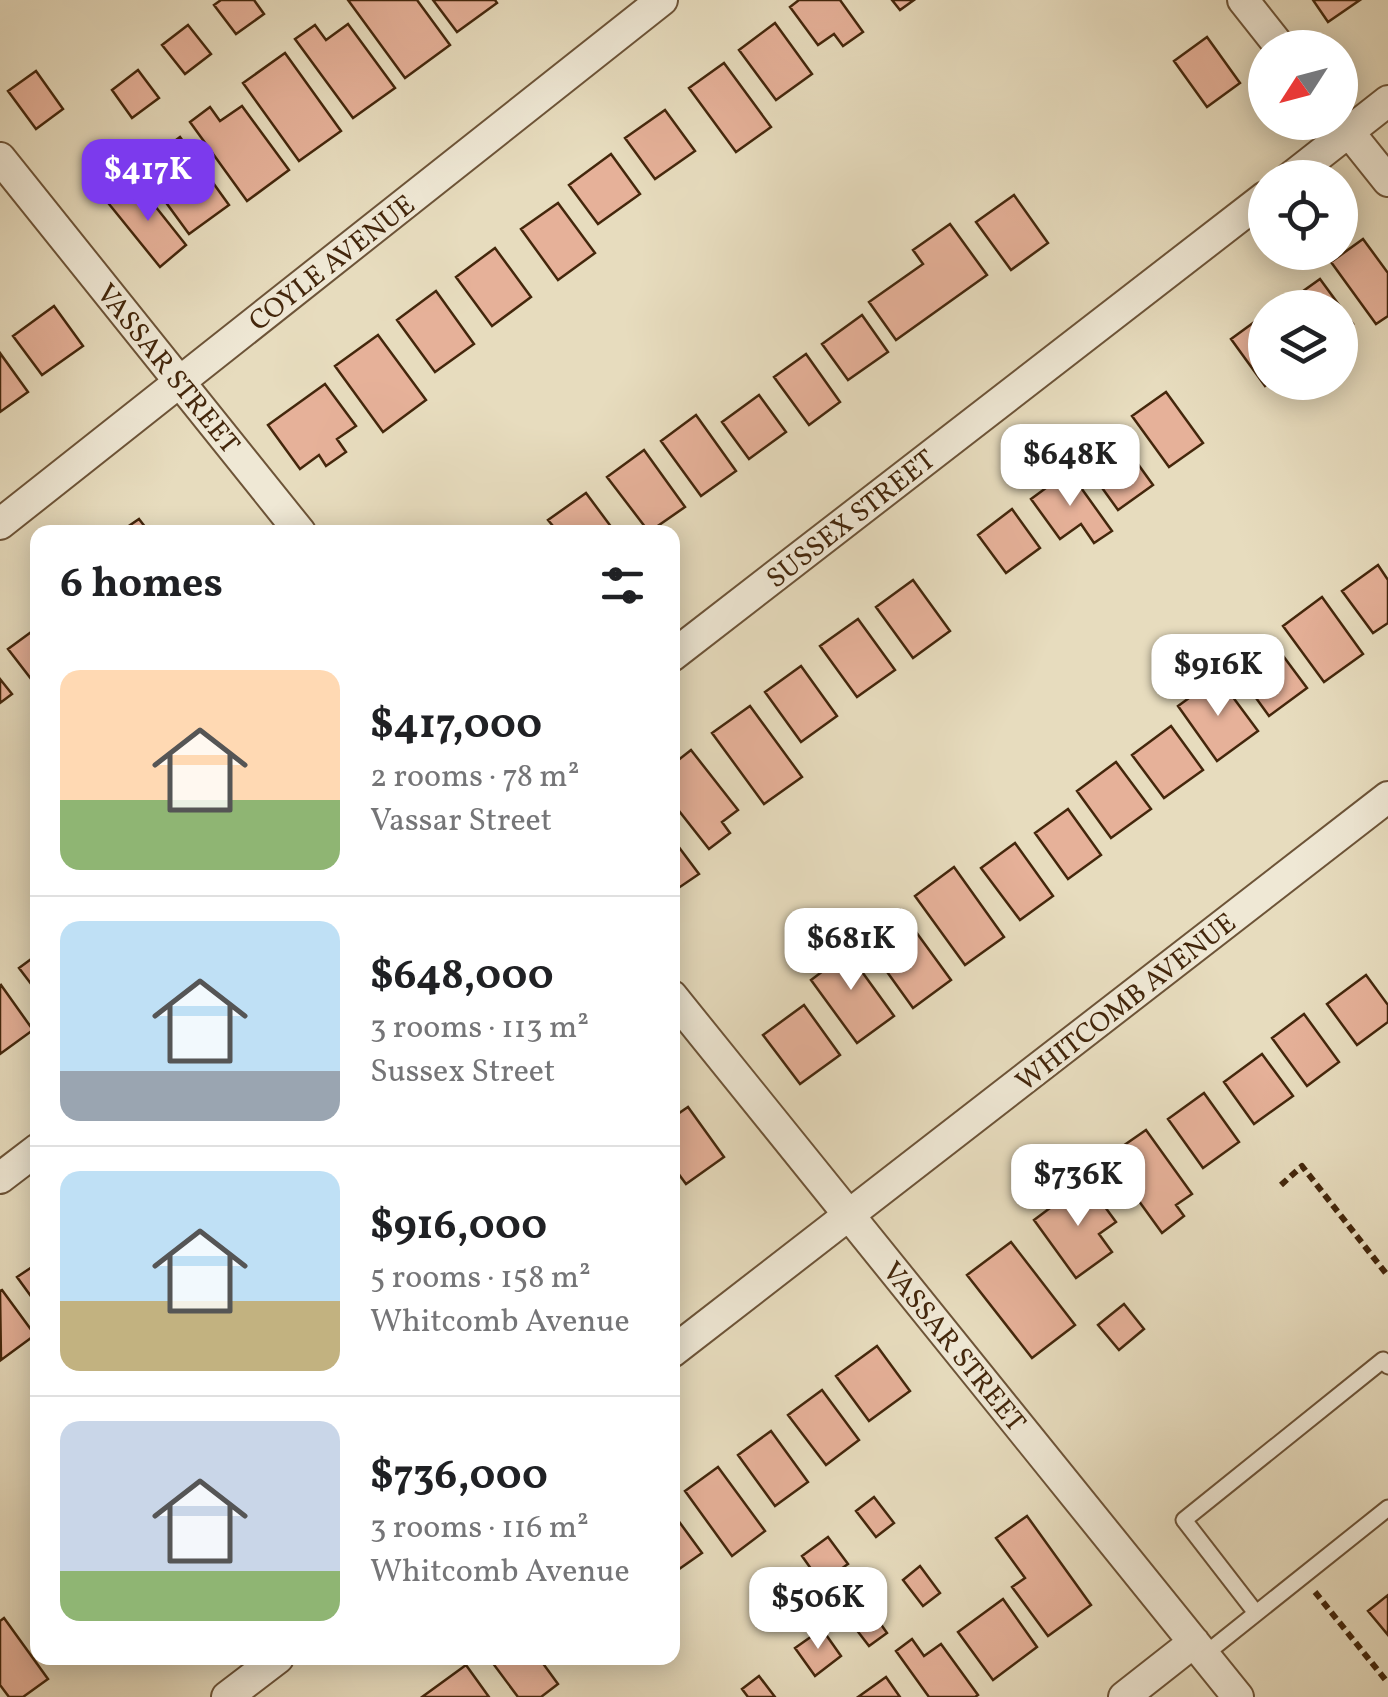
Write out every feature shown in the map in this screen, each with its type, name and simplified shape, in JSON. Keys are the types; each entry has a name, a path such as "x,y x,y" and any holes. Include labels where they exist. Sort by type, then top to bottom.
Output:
{"street":[{"name":"COYLE AVENUE","path":"0,524 662,0"},
{"path":"1243,0 1267,30"},
{"path":"1358,119 1388,102"},
{"path":"1309,160 1330,140"},
{"path":"1354,140 1388,182"},
{"name":"VASSAR STREET","path":"0,158 294,525"},
{"name":"SUSSEX STREET","path":"680,650 1248,210"},
{"name":"WHITCOMB AVENUE","path":"680,1346 1388,797"},
{"name":"VASSAR STREET","path":"680,1006 1238,1697"},
{"path":"0,1178 30,1155"},
{"path":"1124,1697 1199,1649"},
{"path":"227,1697 269,1665"}],"lane":[{"path":"1256,1613 1184,1520 1383,1360 1388,1366"},
{"path":"1199,1649 1256,1613 1388,1508"}],"path":[{"path":"1281,1185 1302,1166 1388,1276"},
{"path":"1314,1591 1388,1683"}],"building":[{"path":"221,0 254,0 264,14 236,34 214,5"},
{"path":"348,0 417,0 450,45 405,78"},
{"path":"433,0 495,0 497,3 457,32"},
{"path":"799,0 840,0 863,32 843,46 834,34 818,45 790,7"},
{"path":"892,0 914,0 900,10"},
{"path":"1313,0 1360,0 1328,22"},
{"path":"775,23 812,74 776,100 739,50"},
{"path":"348,24 395,88 353,118 295,39 315,25 326,40"},
{"path":"188,25 211,54 185,74 162,45"},
{"path":"1207,37 1240,83 1207,107 1174,61"},
{"path":"285,53 341,131 299,161 243,83"},
{"path":"724,63 771,127 736,152 689,88"},
{"path":"138,70 159,98 132,118 112,90"},
{"path":"36,71 63,109 36,129 8,91"},
{"path":"242,106 289,170 247,201 190,122 210,107 220,121"},
{"path":"665,110 695,151 655,179 625,138"},
{"path":"180,137 229,205 189,234 140,167"},
{"path":"611,154 640,194 598,224 569,185"},
{"path":"136,182 186,245 160,267 109,204"},
{"path":"1014,195 1048,243 1011,270 976,222"},
{"path":"558,203 595,253 558,280 521,229"},
{"path":"950,224 987,275 896,340 869,302 923,264 913,250"},
{"path":"1363,239 1388,273 1388,316 1376,324 1358,299 1358,290 1351,290 1337,270 1358,270 1358,243"},
{"path":"495,248 531,297 492,326 456,277"},
{"path":"1320,279 1328,290 1305,290"},
{"path":"436,291 474,344 435,372 397,320"},
{"path":"54,306 83,346 42,375 13,336"},
{"path":"862,315 888,352 848,380 822,344"},
{"path":"1248,327 1248,362 1231,339"},
{"path":"378,335 426,400 383,432 335,366"},
{"path":"0,353 28,392 0,412"},
{"path":"806,354 840,402 809,425 774,377"},
{"path":"325,384 356,426 337,439 346,452 326,466 319,455 300,469 268,425"},
{"path":"1166,392 1203,443 1169,467 1132,416"},
{"path":"759,395 786,432 749,459 722,422"},
{"path":"696,415 736,471 701,496 661,441"},
{"path":"1117,435 1153,485 1118,510 1082,460"},
{"path":"644,450 685,507 659,525 644,525 607,477"},
{"path":"1069,471 1112,531 1094,543 1081,524 1060,539 1031,499"},
{"path":"586,493 610,525 552,525 548,520"},
{"path":"1012,509 1040,548 1006,573 978,535"},
{"path":"1378,565 1388,580 1388,623 1373,633 1342,591"},
{"path":"913,580 950,631 913,658 876,607"},
{"path":"1322,597 1363,654 1324,682 1283,626"},
{"path":"858,619 895,670 857,697 820,646"},
{"path":"30,633 30,678 8,649"},
{"path":"1275,645 1307,688 1269,716 1238,673"},
{"path":"801,666 837,716 801,742 765,692"},
{"path":"1218,677 1258,731 1217,761 1178,706"},
{"path":"0,679 12,694 0,703"},
{"path":"750,706 802,777 764,804 712,733"},
{"path":"1171,726 1203,770 1164,798 1132,755"},
{"path":"691,750 738,810 722,822 730,833 709,849 680,812 680,759"},
{"path":"1116,762 1151,809 1111,838 1077,791"},
{"path":"1068,809 1101,855 1068,879 1035,833"},
{"path":"1015,843 1053,896 1020,920 981,868"},
{"path":"680,849 699,874 680,887"},
{"path":"954,867 1004,937 965,965 915,896"},
{"path":"900,910 951,980 913,1008 862,937"},
{"path":"839,940 894,1016 857,1043 811,980 827,968 818,956"},
{"path":"30,960 30,982 19,968"},
{"path":"1366,975 1388,1005 1388,1022 1357,1045 1327,1004"},
{"path":"0,986 30,1026 30,1032 0,1054"},
{"path":"804,1005 840,1055 800,1084 763,1035"},
{"path":"1304,1014 1339,1062 1307,1086 1272,1038"},
{"path":"1262,1054 1293,1096 1254,1124 1224,1082"},
{"path":"1204,1093 1239,1142 1203,1168 1168,1119"},
{"path":"688,1107 724,1157 686,1184 680,1176 680,1112"},
{"path":"1146,1130 1192,1194 1176,1205 1184,1216 1162,1233 1107,1157"},
{"path":"1086,1181 1116,1222 1099,1234 1112,1252 1076,1278 1034,1220"},
{"path":"1011,1242 1075,1325 1032,1358 967,1275"},
{"path":"30,1268 30,1295 17,1277"},
{"path":"0,1291 30,1328 30,1339 1,1360"},
{"path":"1124,1304 1144,1329 1119,1350 1098,1325"},
{"path":"877,1346 910,1391 869,1421 836,1376"},
{"path":"822,1390 859,1440 826,1465 788,1415"},
{"path":"771,1431 808,1482 775,1506 738,1455"},
{"path":"718,1467 765,1531 732,1556 685,1491"},
{"path":"874,1497 894,1523 876,1537 856,1511"},
{"path":"1027,1516 1091,1605 1048,1636 1012,1587 1025,1578 996,1538"},
{"path":"680,1523 702,1553 680,1568"},
{"path":"828,1537 848,1564 821,1583 802,1556"},
{"path":"920,1566 940,1593 923,1606 903,1580"},
{"path":"779,1579 799,1606 772,1626 752,1598"},
{"path":"1388,1595 1388,1635 1368,1611"},
{"path":"1003,1599 1037,1647 993,1680 958,1632"},
{"path":"868,1606 887,1633 869,1646 849,1620"},
{"path":"4,1618 30,1654 30,1665 38,1665 48,1679 23,1697 9,1697 0,1685 0,1621"},
{"path":"822,1629 841,1656 815,1676 795,1648"},
{"path":"912,1639 924,1656 941,1644 978,1695 929,1697 896,1651"},
{"path":"466,1665 489,1697 422,1697"},
{"path":"494,1665 544,1665 558,1684 541,1697 518,1697"},
{"path":"759,1676 775,1697 748,1697 742,1689"},
{"path":"886,1677 900,1697 858,1697"}]}
